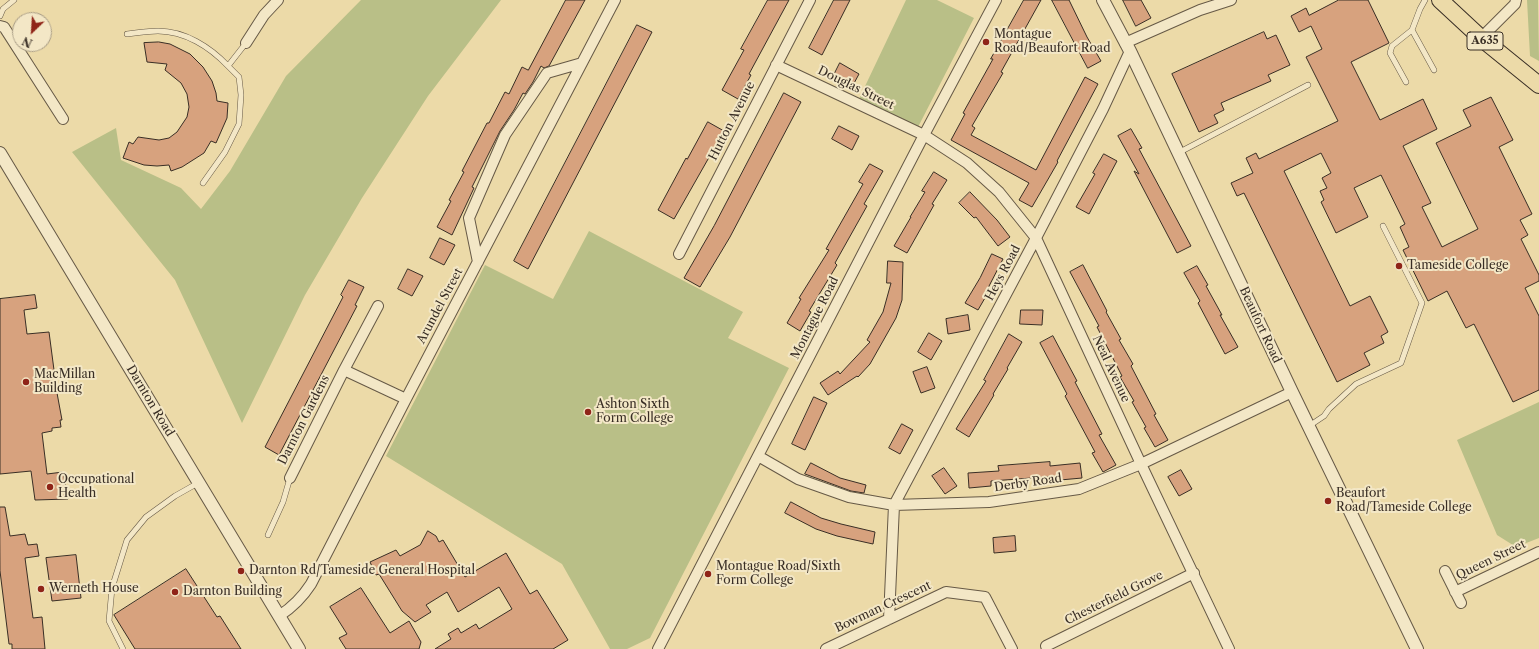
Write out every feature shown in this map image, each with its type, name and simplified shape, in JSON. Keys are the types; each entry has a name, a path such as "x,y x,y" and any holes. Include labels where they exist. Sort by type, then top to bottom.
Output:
{"highway":[{"name":"A635","path":"1440,0 1481,38 1536,83"}],"street":[{"path":"246,43 264,15 276,0"},
{"name":"Arundel Street","path":"279,616 289,610 301,599 311,584 615,0"},
{"name":"Hutton Avenue","path":"679,254 810,0"},
{"name":"Montague Road","path":"658,649 924,135 996,0"},
{"name":"Beaufort Road","path":"1103,0 1417,649"},
{"path":"1127,47 1200,10 1231,0"},
{"path":"1481,38 1515,4 1516,0"},
{"path":"0,26 4,27 63,119"},
{"name":"Heys Road","path":"894,506 1103,109 1127,47"},
{"path":"478,262 469,218 505,135 547,73 582,64"},
{"name":"Douglas Street","path":"776,64 924,135"},
{"name":"Neal Avenue","path":"924,135 967,163 999,192 1036,238 1229,649"},
{"name":"Darnton Road","path":"0,153 299,649"},
{"path":"344,370 378,306"},
{"name":"Darnton Gardens","path":"290,478 344,370 406,399"},
{"name":"Derby Road","path":"758,456 798,479 849,497 894,506 989,502 1080,489 1141,464 1292,392"},
{"path":"889,619 894,506"},
{"name":"Queen Street","path":"1455,592 1539,552"},
{"name":"Queen Street","path":"1445,572 1460,603"},
{"name":"Chesterfield Grove","path":"1046,646 1194,573"},
{"name":"Bowman Crescent","path":"829,648 946,592 986,598 1012,649"}],"lane":[{"path":"0,16 3,9 14,0"},
{"path":"1406,82 1390,53 1392,46 1412,30 1420,9 1426,0"},
{"path":"1412,30 1434,70"},
{"path":"127,34 159,31 187,36 218,55 239,77 241,95 239,124 225,152 203,183"},
{"path":"228,66 246,43"},
{"path":"1178,153 1308,85"},
{"path":"1308,426 1324,416 1329,409 1356,384 1401,363 1422,303 1383,226"},
{"path":"268,535 283,502 290,478"},
{"path":"122,649 109,621 112,588 127,540 146,516 199,482"}],"green space":[{"path":"361,0 501,0 428,96 362,198 305,295 242,423 175,280 72,152 116,128 121,160 181,188 201,209 230,171 286,76"},
{"path":"906,0 937,0 974,18 917,129 858,101"},
{"path":"1527,0 1538,0 1539,61 1530,56"},
{"name":"Ashton Sixth Form College","path":"589,231 743,312 728,338 789,368 650,638 627,649 610,649 562,564 386,456 485,265 553,299"},
{"path":"1539,402 1539,538 1516,547 1497,535 1457,440"}],"building":[{"path":"566,0 585,0 549,66 544,68 541,66 533,82 525,94 523,93 500,131 472,187 474,188 452,235 437,227 464,172 462,171 505,92 509,94 522,67 528,70"},
{"path":"768,0 789,0 749,74 751,75 738,99 722,90 744,50 741,49"},
{"path":"834,0 850,0 822,55 809,48"},
{"path":"1024,0 1041,0 1001,72 1003,73 972,126 975,128 971,135 1036,170 1085,77 1098,84 1057,161 1058,162 1032,207 1019,200 1029,183 951,140 965,114 963,113 993,59 991,59"},
{"path":"1052,0 1069,0 1087,37 1101,61 1088,68"},
{"path":"1123,0 1141,0 1151,18 1136,26"},
{"name":"Tameside College","path":"1339,0 1368,0 1389,43 1351,62 1380,120 1423,99 1437,129 1403,146 1431,203 1422,207 1442,247 1478,229 1436,143 1471,126 1463,110 1491,97 1513,140 1499,147 1532,214 1520,220 1528,235 1521,239 1539,275 1539,281 1525,288 1539,316 1539,390 1513,402 1474,324 1466,328 1447,291 1428,301 1403,250 1409,247 1400,227 1405,224 1381,175 1354,188 1368,217 1336,233 1321,202 1324,200 1320,191 1327,188 1322,178 1331,173 1321,153 1284,171 1350,306 1370,296 1388,332 1381,336 1384,343 1364,353 1370,365 1337,382 1244,193 1237,196 1231,183 1253,173 1246,158 1256,153 1259,159 1338,121 1306,57 1322,49 1311,26 1299,32 1291,16 1306,8 1309,15"},
{"path":"637,25 652,32 528,269 514,261"},
{"path":"1264,32 1267,39 1276,35 1290,65 1268,75 1271,81 1221,103 1224,110 1214,115 1218,123 1199,132 1172,74"},
{"path":"159,42 170,44 190,54 203,67 212,81 217,101 228,103 227,118 216,143 211,141 204,153 182,167 171,171 169,165 144,165 123,158 129,142 133,144 138,137 159,140 169,138 177,132 187,117 189,107 187,94 181,83 165,70 167,64 147,62 144,43"},
{"path":"840,63 859,74 852,87 833,77"},
{"path":"784,93 801,102 730,237 700,287 684,278 714,226"},
{"path":"708,122 724,131 674,219 658,210 686,158 687,159"},
{"path":"839,126 859,136 852,150 832,139"},
{"path":"1131,129 1142,148 1139,149 1191,246 1177,253 1134,171 1139,174 1118,136"},
{"path":"1104,154 1117,161 1089,214 1076,207 1095,174 1093,173"},
{"path":"870,164 883,171 864,204 867,206 835,263 837,265 809,311 811,312 800,331 787,323 801,299 799,298 829,250 826,249 863,184 859,182"},
{"path":"934,172 947,180 932,204 934,205 907,253 894,246 925,192 922,191"},
{"path":"970,192 997,220 1010,237 998,246 976,217 974,218 959,203"},
{"path":"440,238 455,245 444,265 430,258"},
{"path":"992,254 1003,259 987,290 989,291 978,310 965,303"},
{"path":"888,261 903,262 902,300 896,318 870,364 858,377 857,376 828,395 820,383 838,371 840,374 870,342 867,340 883,312 891,283 887,283"},
{"path":"1083,265 1121,339 1119,340 1133,364 1131,366 1156,414 1154,415 1168,440 1155,447 1132,402 1134,401 1120,377 1122,376 1097,327 1099,326 1070,272"},
{"path":"1197,266 1222,315 1220,315 1238,347 1225,354 1198,303 1200,301 1184,273"},
{"path":"408,269 423,276 412,296 398,289"},
{"path":"349,280 364,287 355,305 357,306 279,455 265,447 343,297 341,295"},
{"name":"MacMillan Building","path":"35,295 37,308 24,310 27,334 49,332 54,370 51,374 53,390 57,393 62,420 60,420 61,427 52,428 52,431 42,433 47,474 63,472 68,499 35,500 31,471 0,474 0,299"},
{"path":"1021,310 1043,310 1042,325 1020,324"},
{"path":"968,315 970,330 948,334 946,319"},
{"path":"929,333 942,341 931,360 918,352"},
{"path":"1009,334 1022,342 993,394 994,395 969,437 956,429 986,381 984,380"},
{"path":"1053,336 1077,381 1075,382 1102,434 1099,435 1116,465 1103,472 1092,453 1095,452 1065,396 1067,394 1040,343"},
{"path":"927,367 935,388 921,393 913,372"},
{"path":"814,397 827,403 805,450 792,444"},
{"path":"902,424 913,430 900,454 889,448"},
{"path":"1050,462 1050,466 1080,463 1082,478 1060,480 1059,476 991,481 991,486 969,488 968,473 999,471 998,466"},
{"path":"811,463 840,478 866,485 864,493 851,491 805,474"},
{"path":"944,468 957,486 945,494 932,476"},
{"path":"1181,470 1192,489 1179,496 1168,477"},
{"path":"791,502 821,518 875,532 873,544 837,536 816,529 785,513"},
{"name":"Werneth House","path":"0,507 5,507 10,536 25,534 28,545 37,544 39,556 25,558 33,618 42,617 45,649 12,649 12,644 9,644 0,571"},
{"path":"428,531 436,536 439,542 443,540 465,577 506,553 530,594 537,590 568,640 553,649 435,649 451,639 448,634 458,628 461,633 476,624 479,629 512,609 499,587 458,612 447,592 426,605 431,612 415,622 402,611 379,574 376,575 370,562 396,550 400,556 420,545"},
{"path":"1015,536 1016,551 994,553 993,538"},
{"path":"76,555 81,598 52,601 46,558"},
{"name":"Darnton Building","path":"186,569 217,617 220,616 241,649 135,649 114,615"},
{"path":"361,588 390,633 409,621 421,642 419,649 346,649 339,638 347,634 330,607"}],"place":[{"name":"Montague Road/Beaufort Road","path":"986,42"},
{"name":"Tameside College","path":"1399,266"},
{"name":"MacMillan Building","path":"26,382"},
{"name":"Ashton Sixth Form College","path":"588,412"},
{"name":"Occupational Health","path":"50,487"},
{"name":"Beaufort Road/Tameside College","path":"1328,501"},
{"name":"Darnton Rd/Tameside General Hospital","path":"241,571"},
{"name":"Montague Road/Sixth Form College","path":"708,574"},
{"name":"Werneth House","path":"41,589"},
{"name":"Darnton Building","path":"175,592"}]}
